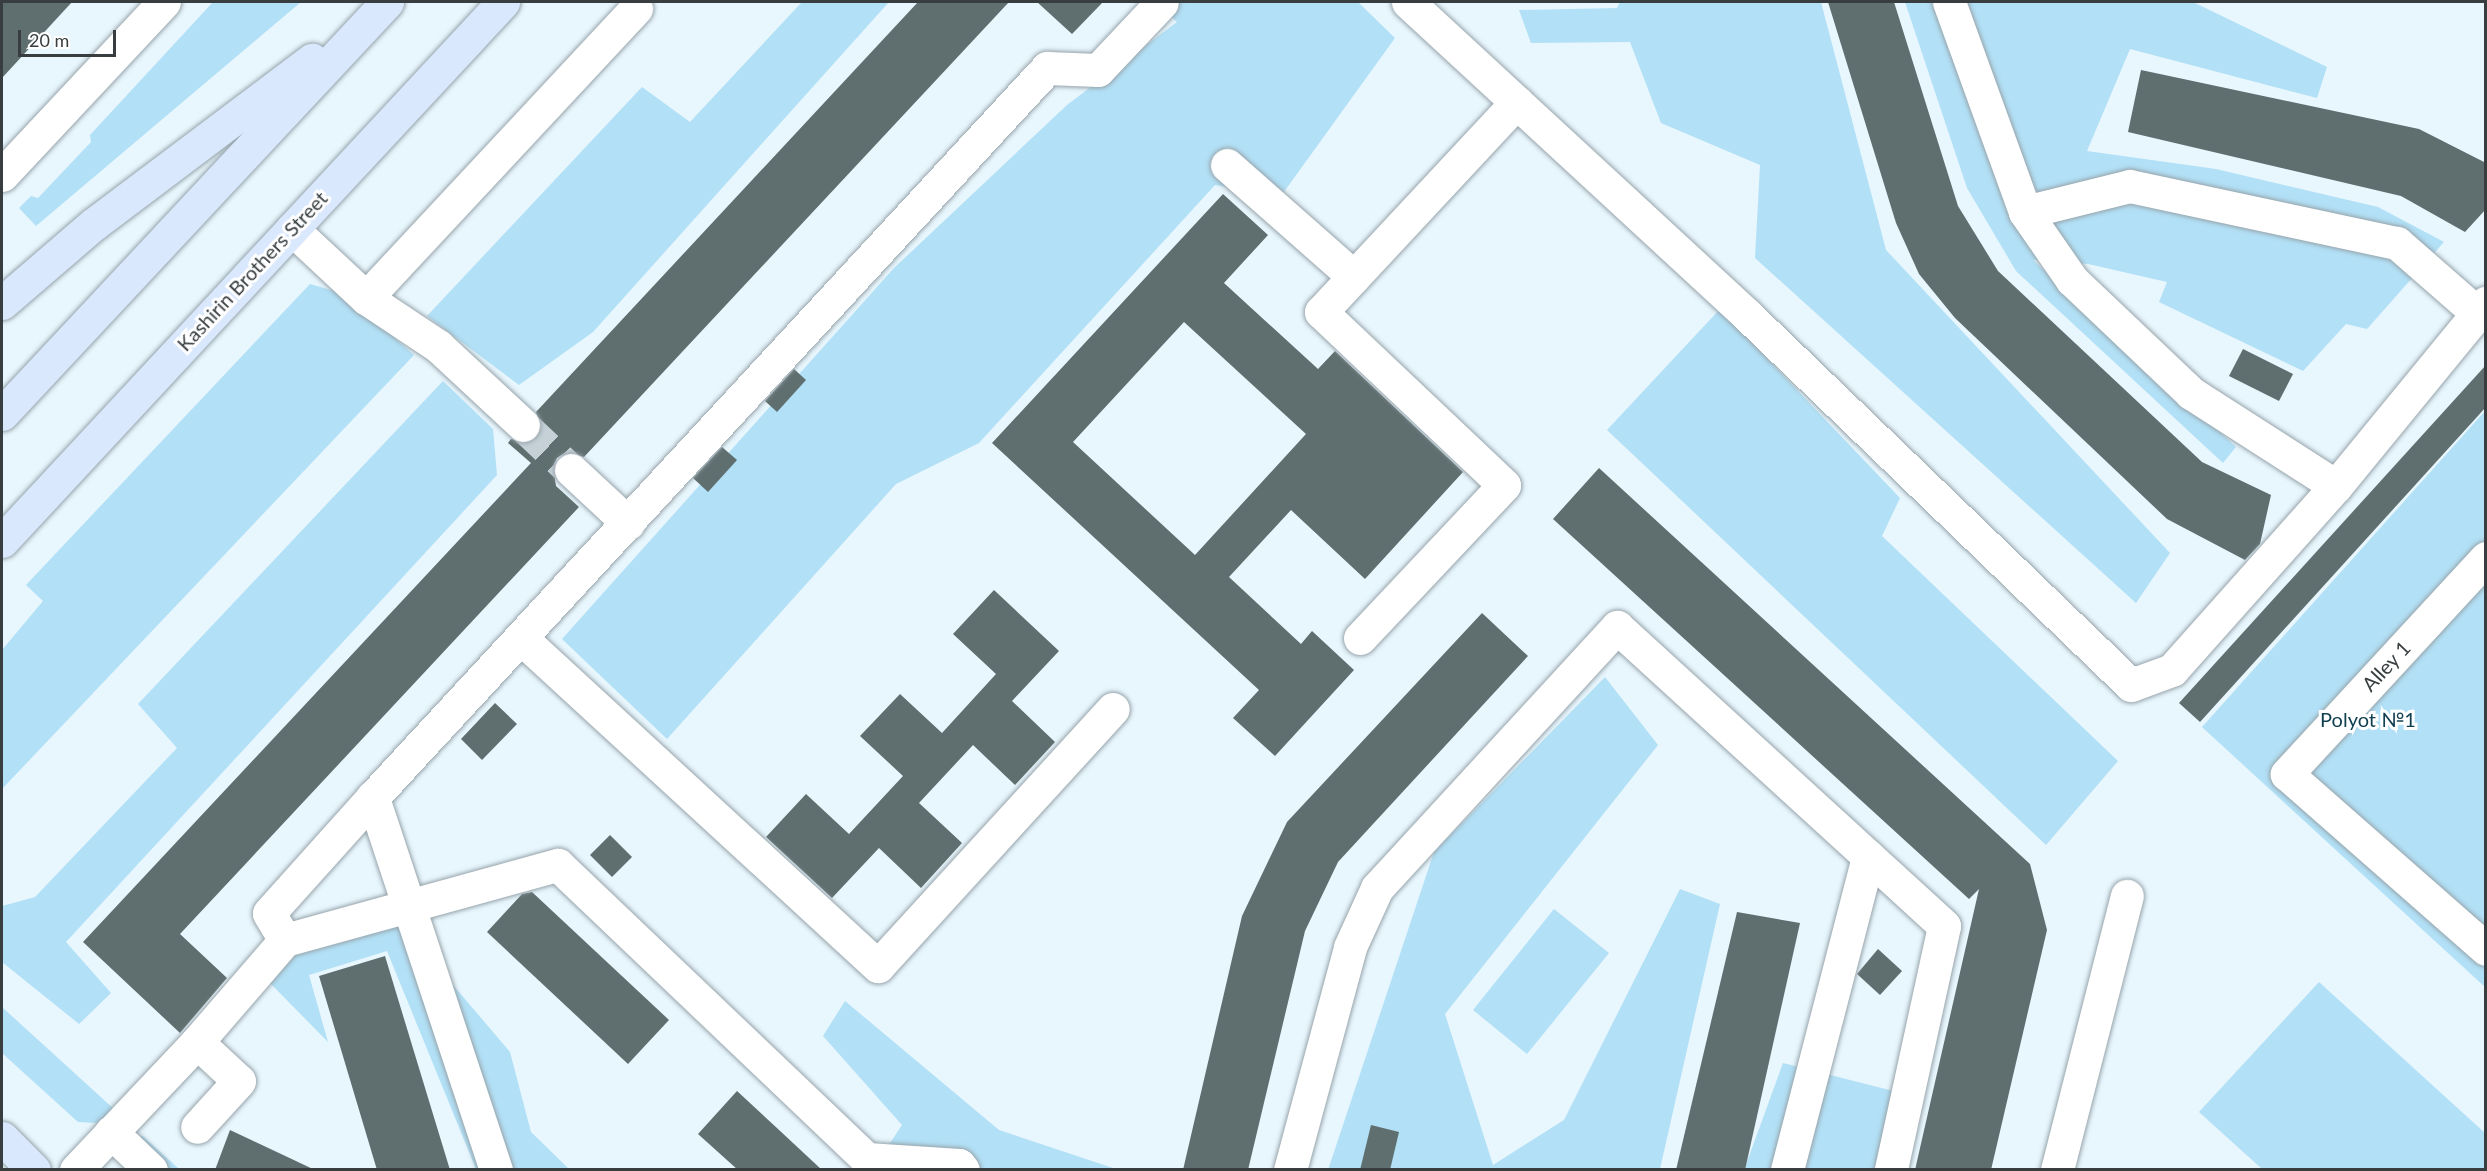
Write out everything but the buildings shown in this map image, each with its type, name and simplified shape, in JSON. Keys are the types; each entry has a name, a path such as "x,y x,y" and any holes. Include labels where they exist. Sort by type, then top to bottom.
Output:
{"main road":[{"name":"Kashirin Brothers Street","path":"2,541 503,2"},
{"path":"2,303 94,224 385,4"},
{"path":"2,414 385,4"},
{"path":"2,1138 34,1170"}],"street":[{"path":"2,176 164,2"},
{"path":"285,940 269,913 373,797 1047,68 1098,70 1162,2"},
{"path":"1407,2 1747,315 2131,685 2172,670 2336,486 2481,308 2397,243 2130,186 2025,212"},
{"path":"1948,2 2025,212 2072,280 2191,393 2336,486"},
{"path":"366,298 636,8"},
{"path":"1360,638 1504,485 1321,312 1517,102"},
{"path":"1227,165 1354,277"},
{"path":"292,229 366,298 438,346 523,425"},
{"path":"571,470 628,523"},
{"name":"Alley 1","path":"2486,558 2287,774 2486,949"},
{"path":"1290,1170 1350,947 1377,888 1617,627 1944,926 1891,1170"},
{"path":"521,638 878,966 1113,710"},
{"path":"373,797 496,1170"},
{"path":"1787,1170 1868,856"},
{"path":"76,1170 197,1042 285,940 558,865 862,1164 959,1165 963,1170"},
{"path":"2057,1170 2127,896"},
{"path":"197,1042 239,1081 197,1127"},
{"path":"111,1132 151,1170"}],"green space":[{"path":"213,2 301,2 36,226 19,208 31,196 38,198 91,142 90,135"},
{"path":"802,2 889,2 593,332 519,385 427,316 642,87 690,122"},
{"path":"1153,2 1358,2 1395,38 1281,196 1215,185 979,443 896,484 667,739 562,639 894,268 1067,105 1177,22"},
{"path":"1620,2 1821,2 1886,250 2170,553 2136,603 1755,258 1760,165 1661,123 1630,42 1531,43 1519,10 1617,8"},
{"path":"1905,2 2193,2 2327,67 2317,98 2130,49 2087,151 2216,169 2378,207 2444,242 2367,329 2346,324 2303,371 2159,302 2167,282 2088,264 2033,260 2236,447 2223,463 2016,271 1967,188"},
{"path":"310,284 345,294 414,355 2,789 2,650 43,601 26,585"},
{"path":"1720,309 1900,498 1882,536 2118,761 2046,845 1607,430"},
{"path":"443,381 493,429 497,475 66,942 111,993 79,1024 2,962 2,906 35,897 177,748 138,704"},
{"name":"Polyot №1","path":"2485,411 2485,987 2202,727"},
{"path":"1605,677 1658,745 1445,1014 1493,1165 1564,1120 1680,889 1720,904 1660,1169 1328,1170 1434,852"},
{"path":"1554,909 1609,953 1527,1054 1473,1010"},
{"path":"396,918 510,1052 531,1132 569,1169 476,1169 387,951 309,975 328,1042 268,981 292,945"},
{"path":"2319,982 2485,1133 2485,1169 2262,1169 2199,1112"},
{"path":"845,1001 999,1130 1116,1169 873,1169 902,1125 823,1036"},
{"path":"2,1007 115,1110 98,1123 78,1122 2,1053"},
{"path":"1783,1063 1913,1096 1897,1169 1744,1170"},
{"path":"143,1136 179,1169 164,1169 132,1139"}],"tunnel":[{"path":"523,425 571,470"}]}
